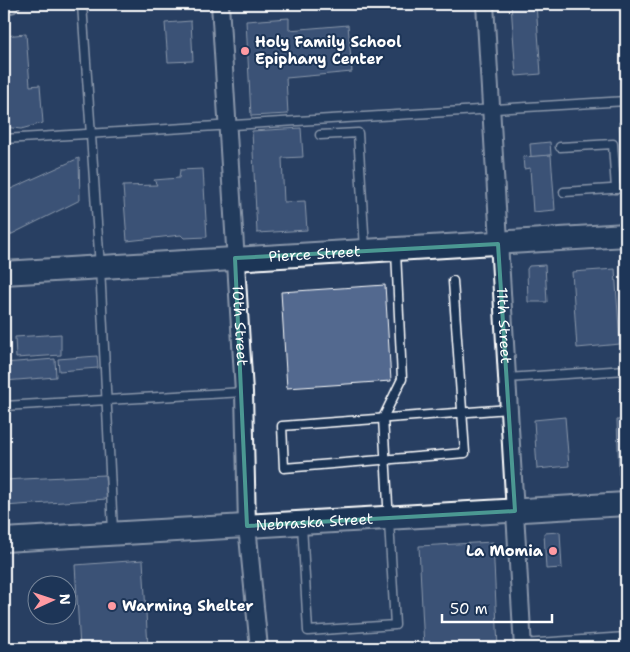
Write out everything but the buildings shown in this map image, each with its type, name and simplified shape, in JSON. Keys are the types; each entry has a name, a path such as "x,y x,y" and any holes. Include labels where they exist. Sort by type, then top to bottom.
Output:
{"main road":[{"name":"Pierce Street","path":"4,274 235,258 626,235"},
{"name":"Nebraska Street","path":"4,540 626,504"}],"street":[{"path":"4,4 11,4"},
{"name":"10th Street","path":"220,4 244,392 247,526 259,648"},
{"name":"11th Street","path":"485,4 523,646"}],"lane":[{"path":"82,4 100,267 113,534"},
{"path":"4,139 91,132 626,101"},
{"path":"320,135 358,133 365,251"},
{"path":"560,147 613,144 616,189"},
{"path":"564,192 626,188"},
{"path":"301,523 308,630 395,625 383,418 402,379 396,250"},
{"path":"453,281 463,412 465,453 284,468 282,426 463,412 509,409"},
{"path":"506,378 626,370"},
{"path":"4,406 244,392"},
{"path":"523,646 626,638"}],"highlighted area":[{"path":"498,244 515,511 247,526 235,258"}],"place":[{"name":"Holy Family School Epiphany Center","path":"245,51"},
{"name":"La Momia","path":"553,551"},
{"name":"Warming Shelter","path":"112,606"}]}
